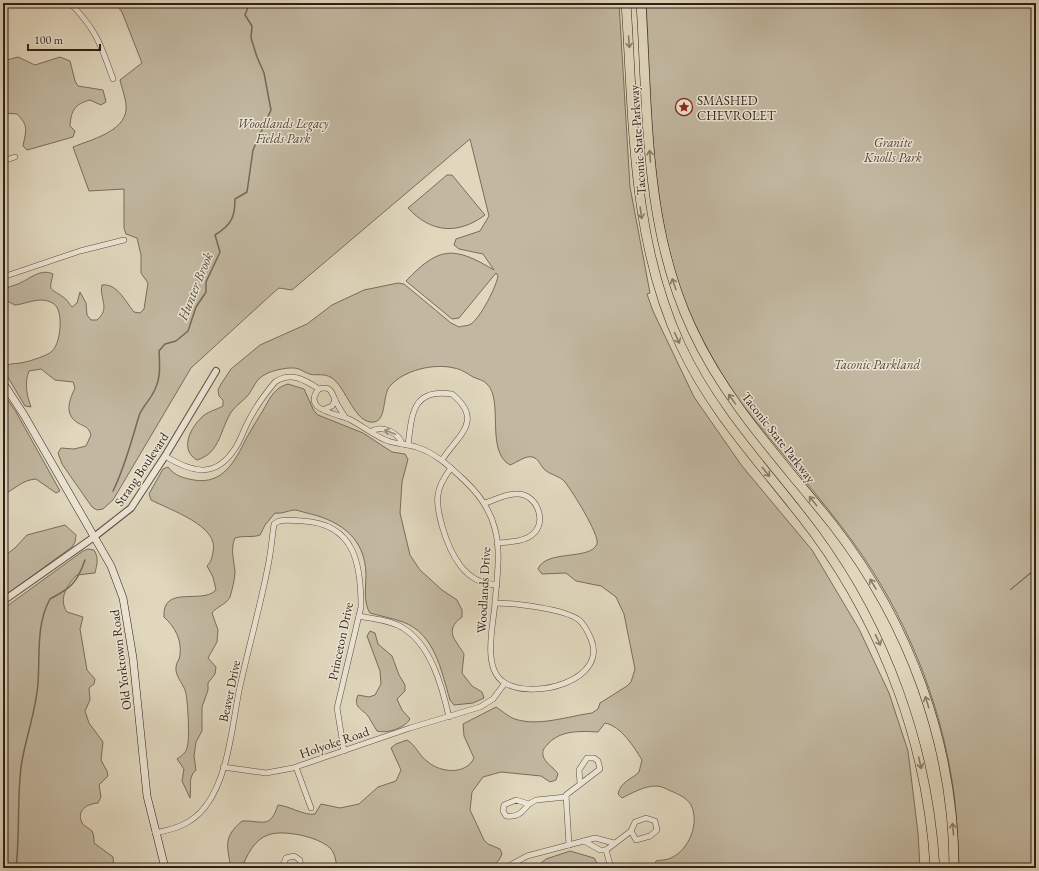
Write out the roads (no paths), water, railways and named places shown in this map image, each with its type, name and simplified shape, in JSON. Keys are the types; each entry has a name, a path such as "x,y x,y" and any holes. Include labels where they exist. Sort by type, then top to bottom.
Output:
{"highway":[{"name":"Taconic State Parkway","path":"626,3 640,208 647,249 662,300 682,349 708,396 731,429 826,549 854,594 878,641 898,689 917,751 929,808 935,868"},
{"name":"Taconic State Parkway","path":"641,3 653,193 662,244 678,295 698,344 725,389 850,548 876,587 898,630 921,684 938,740 951,810 954,868"}],"main road":[{"name":"Old Yorktown Road","path":"3,383 24,415 116,577 127,611 147,796 155,833 165,868"}],"street":[{"path":"70,3 86,18 94,30 113,79"},
{"path":"3,161 15,157"},
{"path":"3,277 80,251 124,240"},
{"name":"Strang Boulevard","path":"3,601 94,537 131,508 165,456 216,371"},
{"path":"165,456 180,465 193,470 211,469 226,460 236,447 248,420 275,382 286,377 303,379 318,389 330,389 345,417"},
{"path":"318,389 314,397 314,402 317,406 325,409 332,406 335,400"},
{"path":"405,445 419,402 432,393 452,394 464,407 466,426 464,433 448,450 442,460"},
{"name":"Woodlands Drive","path":"325,409 345,417 372,431 386,441 418,448 442,460 469,484 485,503 492,518 497,543 496,585 491,651 496,674 505,683"},
{"name":"Woodlands Drive","path":"372,431 381,429 392,432 399,436 405,445"},
{"path":"451,468 442,481 437,496 441,521 448,545 461,568 473,578 482,583 496,585"},
{"path":"485,503 516,493 530,499 538,510 538,526 534,533 523,539 497,543"},
{"name":"Princeton Drive","path":"279,521 315,522 338,531 346,539 355,556 358,567 361,593 359,616 338,708 344,751"},
{"name":"Beaver Drive","path":"155,833 174,829 188,823 212,797 223,767 269,564 274,524 279,521"},
{"path":"495,603 558,610 570,615 583,625 594,646 593,658 586,669 561,685 528,690 505,683"},
{"path":"359,616 396,624 403,628 420,643 431,661 449,717"},
{"name":"Holyoke Road","path":"223,767 266,773 296,766 486,704 505,683"},
{"path":"569,845 566,797 569,792 600,769 598,761 594,758 588,758 579,770 580,783"},
{"path":"296,766 311,808"},
{"path":"529,804 516,800 504,806 504,812 506,816 513,817 523,812 529,804 536,800 566,797"},
{"path":"584,841 600,850 606,850 632,831 635,822 646,818 655,821 657,830 650,836 636,840 632,831"},
{"path":"505,868 527,856 584,841 599,838 614,843"},
{"path":"606,850 611,868"},
{"path":"282,868 286,858 294,856 300,860 301,868"}],"waterway":[{"name":"Hunter Brook","path":"113,491 124,464 140,413 155,390 157,384 160,368 159,351 165,344 176,341 188,331 196,307 206,292 206,282 220,252 215,235 225,228 231,220 234,211 235,199 247,192 253,150 271,110 264,73 251,38 252,26 245,15 248,7 263,3"},
{"path":"16,868 21,767 37,694 42,619 50,599 63,592 76,580 85,560"}],"place":[{"name":"SMASHED CHEVROLET","path":"684,107"}],"park label":[{"name":"Woodlands Legacy Fields Park","path":"283,130"},
{"name":"Granite Knolls Park","path":"893,150"},
{"name":"Taconic Parkland","path":"877,364"}]}
